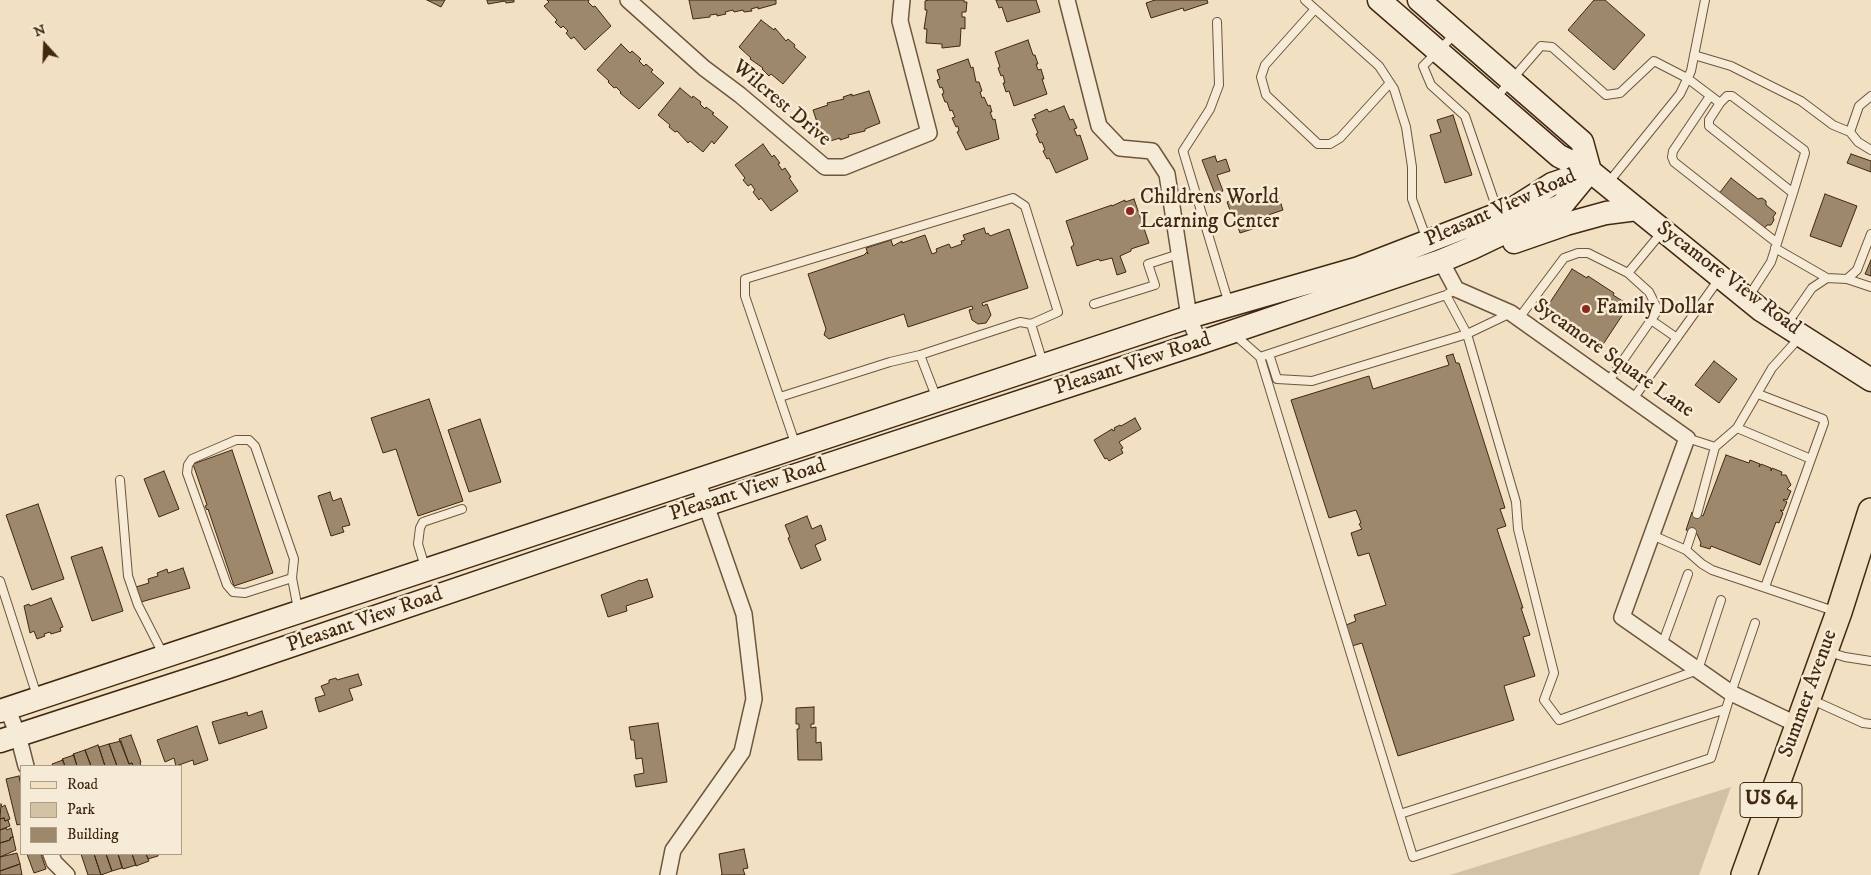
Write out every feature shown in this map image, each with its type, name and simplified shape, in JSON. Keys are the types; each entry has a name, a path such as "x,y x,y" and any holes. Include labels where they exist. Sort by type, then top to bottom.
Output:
{"main road":[{"name":"Sycamore View Road","path":"1379,0 1559,156 1598,178 1747,299 1871,380"},
{"path":"1418,0 1582,142 1598,178"},
{"name":"Pleasant View Road","path":"9,738 228,668 705,505 1231,332 1434,252 1499,214 1514,208 1552,184 1598,178"},
{"name":"Pleasant View Road","path":"3,710 1189,317 1358,268 1434,252 1472,248 1562,205 1598,178"},
{"path":"1472,248 1491,250 1566,224 1606,214 1637,209"},
{"path":"937,400 946,426"},
{"name":"Summer Avenue","path":"1744,875 1839,612 1871,511"},
{"path":"1850,580 1871,564"}],"street":[{"name":"Wilcrest Drive","path":"628,0 704,68 740,95 824,167 844,167 929,133 900,21 902,0"},
{"path":"1068,0 1099,126 1120,148 1152,151 1167,174 1189,317 1199,343"},
{"path":"1434,252 1451,292"},
{"name":"Sycamore Square Lane","path":"1451,292 1515,316 1687,438 1622,617 1730,693 1798,725"},
{"path":"668,875 673,850 742,752 754,699 744,614 697,479"},
{"path":"3,710 9,738 25,765"},
{"path":"51,855 54,862 67,875"}],"lane":[{"path":"1305,0 1379,66 1394,89 1406,127 1412,167 1412,199 1434,252"},
{"path":"1598,178 1669,108 1680,94 1694,55 1705,0"},
{"path":"1315,9 1265,65 1261,77 1266,95 1318,144 1330,144 1340,138 1390,82"},
{"path":"1217,22 1219,85 1210,109 1184,151 1229,306"},
{"path":"1456,34 1423,66 1431,85 1465,116 1499,214"},
{"path":"1494,100 1541,46 1552,47 1606,95 1620,93 1654,61 1687,78 1720,103"},
{"path":"1694,55 1731,66 1801,101 1833,125 1850,132 1858,142 1871,150"},
{"path":"1710,96 1673,151 1672,157 1674,162 1776,245 1827,278 1847,279 1871,287"},
{"path":"1747,299 1771,262 1776,245 1793,193 1805,154 1804,150 1732,96 1727,96 1709,120 1709,126 1793,193"},
{"path":"1850,132 1859,106 1871,96"},
{"path":"780,397 890,362 920,355 1020,322 1031,324 1058,312 1024,206 1014,198 745,279 745,296 796,447"},
{"path":"1628,273 1664,231"},
{"path":"1847,279 1857,270 1871,234"},
{"path":"1269,354 1277,379 1312,381 1467,334 1515,316 1564,258 1578,252 1588,253 1628,273 1649,292 1658,310 1608,382"},
{"path":"1094,304 1154,285 1148,264 1179,254"},
{"path":"1633,399 1721,277"},
{"path":"1697,514 1716,447 1737,428 1793,330 1812,288 1827,278"},
{"path":"1260,357 1451,292 1467,334 1516,502 1518,529 1554,672 1544,700 1559,720 1698,670 1721,600"},
{"path":"1651,320 1677,338"},
{"path":"1031,324 1043,365"},
{"path":"1231,332 1260,357 1413,857 1711,758 1730,693 1755,623"},
{"path":"920,355 937,400"},
{"path":"1758,394 1823,419 1824,423 1765,587"},
{"path":"1737,428 1811,459"},
{"path":"1687,438 1716,447"},
{"path":"292,578 245,593 233,592 227,585 187,473 188,465 192,459 236,440 248,440 255,446 294,559 292,578 299,611"},
{"path":"120,480 128,576 138,605 164,656"},
{"path":"426,569 418,544 420,528 423,522 462,509"},
{"path":"1686,550 1692,532"},
{"path":"1652,534 1686,550 1702,564 1740,579 1839,612"},
{"path":"1662,645 1688,574"},
{"path":"0,581 38,698"},
{"path":"1825,651 1845,657 1871,661"},
{"path":"1808,698 1863,723 1871,724"},
{"path":"1400,814 1726,709"}],"green space":[{"path":"1731,787 1699,875 1450,875"}],"building":[{"path":"427,0 445,0 441,7"},
{"path":"487,0 514,0 514,2 506,3 505,1 488,4"},
{"path":"547,0 589,0 588,2 593,7 595,6 611,26 585,50 574,37 571,39 566,33 568,31 563,26 561,28 555,22 557,20 544,6 549,2"},
{"path":"689,0 776,0 776,4 751,9 752,11 734,12 733,10 725,12 726,14 693,19"},
{"path":"964,0 964,2 967,2 966,12 962,12 962,17 965,17 965,29 961,28 960,46 942,48 942,44 926,43 927,29 924,29 927,10 925,10 925,1"},
{"path":"996,0 1036,0 1040,12 1007,22 1002,7 999,8"},
{"path":"1155,0 1207,0 1208,3 1184,11 1183,8 1151,18 1146,3"},
{"path":"1594,0 1605,0 1645,35 1614,70 1568,30"},
{"path":"761,20 774,30 775,28 786,41 788,39 806,57 783,84 771,74 769,76 763,68 750,59 739,47"},
{"path":"1028,40 1038,64 1036,64 1038,70 1041,69 1047,94 1014,106 1009,91 1006,92 1003,75 1001,76 998,68 1000,67 995,52"},
{"path":"621,44 630,53 632,51 641,59 639,61 644,66 646,64 653,70 651,72 664,83 639,109 620,93 616,87 614,88 597,70"},
{"path":"968,59 971,68 973,67 976,82 979,82 982,98 984,97 988,106 990,105 992,112 990,112 993,120 995,119 999,139 966,150 957,132 959,131 958,126 956,127 952,118 955,117 952,110 950,111 942,94 944,93 937,80 940,79 937,70"},
{"path":"680,88 692,98 693,96 701,102 700,104 705,109 706,107 714,113 712,114 728,127 714,144 712,141 703,152 690,141 688,143 658,115"},
{"path":"869,91 880,123 865,129 865,131 848,135 849,137 824,143 813,110 828,105 827,103 844,99 843,97"},
{"path":"1064,106 1070,120 1073,119 1077,128 1074,129 1077,136 1080,135 1088,159 1056,173 1049,158 1047,159 1043,151 1045,150 1036,134 1038,133 1032,119 1036,118 1034,115 1047,109 1049,112"},
{"path":"1453,115 1472,175 1445,183 1430,135 1441,132 1437,120"},
{"path":"763,144 772,157 774,155 780,163 778,164 782,170 785,168 798,191 771,211 761,198 759,200 753,192 755,190 751,184 748,186 743,180 745,178 735,165"},
{"path":"1851,154 1871,161 1871,172 1847,163"},
{"path":"1215,156 1217,162 1226,159 1230,171 1217,175 1223,191 1215,194 1202,160"},
{"path":"1731,178 1758,199 1762,198 1766,201 1766,205 1776,213 1771,225 1767,225 1764,229 1718,195"},
{"path":"1253,194 1256,202 1278,195 1283,210 1262,217 1265,225 1240,233 1233,212 1231,213 1227,202"},
{"path":"1825,194 1857,206 1841,247 1810,236"},
{"path":"1134,199 1149,243 1131,249 1131,251 1120,256 1126,272 1117,275 1112,258 1100,261 1099,259 1077,266 1071,247 1074,245 1066,221 1125,200 1125,202"},
{"path":"984,228 986,234 988,233 990,236 1009,229 1028,288 982,303 983,306 987,304 991,315 986,323 978,324 972,320 969,310 973,309 972,306 908,327 904,314 829,339 824,335 826,329 808,274 864,255 867,252 868,254 866,248 891,240 893,246 902,241 902,243 925,235 932,254 937,252 936,249 949,244 951,248 962,244 961,241 965,240 963,235"},
{"path":"1871,260 1871,276 1865,274"},
{"name":"Family Dollar","path":"1572,269 1587,278 1588,276 1629,305 1600,349 1543,313"},
{"path":"1453,354 1456,363 1459,363 1505,508 1500,509 1506,526 1497,529 1530,635 1523,637 1535,676 1504,686 1514,720 1398,756 1362,643 1352,646 1346,625 1356,621 1354,615 1386,605 1369,553 1358,556 1351,533 1362,529 1356,510 1329,518 1291,400 1369,376 1373,389 1449,365 1446,356"},
{"path":"1714,361 1737,379 1719,403 1695,385"},
{"path":"429,399 463,501 418,516 396,449 383,453 371,418"},
{"path":"1135,418 1141,429 1119,442 1123,448 1121,449 1123,453 1109,461 1107,458 1105,459 1094,440"},
{"path":"480,419 501,482 469,492 448,430"},
{"path":"232,450 273,573 234,586 208,509 205,506 207,505 193,464"},
{"path":"1726,455 1749,463 1750,460 1760,464 1759,467 1761,464 1771,468 1771,471 1772,468 1782,472 1781,475 1786,475 1791,485 1787,489 1791,491 1787,500 1783,500 1787,502 1783,511 1780,510 1783,513 1779,523 1776,522 1760,565 1711,546 1710,549 1700,546 1701,543 1697,534 1686,530 1692,512 1703,516"},
{"path":"164,471 179,509 159,517 144,479"},
{"path":"330,492 333,501 341,498 350,525 342,527 344,532 331,536 318,496"},
{"path":"38,504 64,579 32,590 6,515"},
{"path":"807,516 812,529 821,525 826,540 815,545 821,560 801,569 788,538 790,537 785,525"},
{"path":"102,547 123,611 92,621 71,557"},
{"path":"183,568 190,588 141,602 136,587 149,583 148,579 158,576 157,573 167,569 168,573"},
{"path":"647,579 653,597 626,606 627,611 608,617 601,595"},
{"path":"51,598 63,627 60,628 61,631 44,634 45,636 37,639 34,631 30,633 24,606 29,604 30,606"},
{"path":"358,674 362,685 349,689 353,700 319,712 315,698 325,695 321,686 329,683 329,680 336,678 337,680"},
{"path":"814,707 814,724 811,724 811,728 816,727 816,743 821,742 822,760 798,760 797,729 799,729 799,724 796,724 796,708"},
{"path":"262,711 267,728 219,744 212,722 247,712 248,716"},
{"path":"658,723 667,782 636,787 634,775 644,773 642,758 636,759 634,740 631,740 629,727"},
{"path":"197,726 208,760 194,765 193,760 176,765 174,758 165,762 157,740"},
{"path":"131,735 141,765 129,764 119,739"},
{"path":"121,741 129,764 132,763 133,765 117,765 109,744"},
{"path":"109,744 117,765 105,765 99,747"},
{"path":"98,745 105,765 91,765 85,750"},
{"path":"85,750 91,765 77,765 73,754"},
{"path":"74,755 77,765 65,765 62,759"},
{"path":"63,760 65,765 52,765"},
{"path":"19,776 20,824 17,825 6,779"},
{"path":"1,804 2,807 5,805 10,819 5,821 4,818 0,819"},
{"path":"4,818 5,821 8,820 10,826 0,830 0,819"},
{"path":"6,828 7,830 11,828 13,837 0,843 0,830"},
{"path":"13,837 16,850 0,857 0,843"},
{"path":"744,849 748,868 743,869 745,875 721,875 719,854"},
{"path":"17,853 20,864 0,871 0,857"},
{"path":"27,855 41,855 46,869 34,873"},
{"path":"81,855 94,855 101,875 88,875"},
{"path":"94,855 106,855 112,871 101,875"},
{"path":"106,855 118,855 122,868 112,871"},
{"path":"118,855 132,855 136,865 123,869"},
{"path":"132,855 146,855 149,861 136,866"},
{"path":"146,855 158,855 158,856 148,859"},
{"path":"20,864 22,875 0,875 0,871"}],"place":[{"name":"Childrens World Learning Center","path":"1130,211"},
{"name":"Family Dollar","path":"1586,309"}]}
